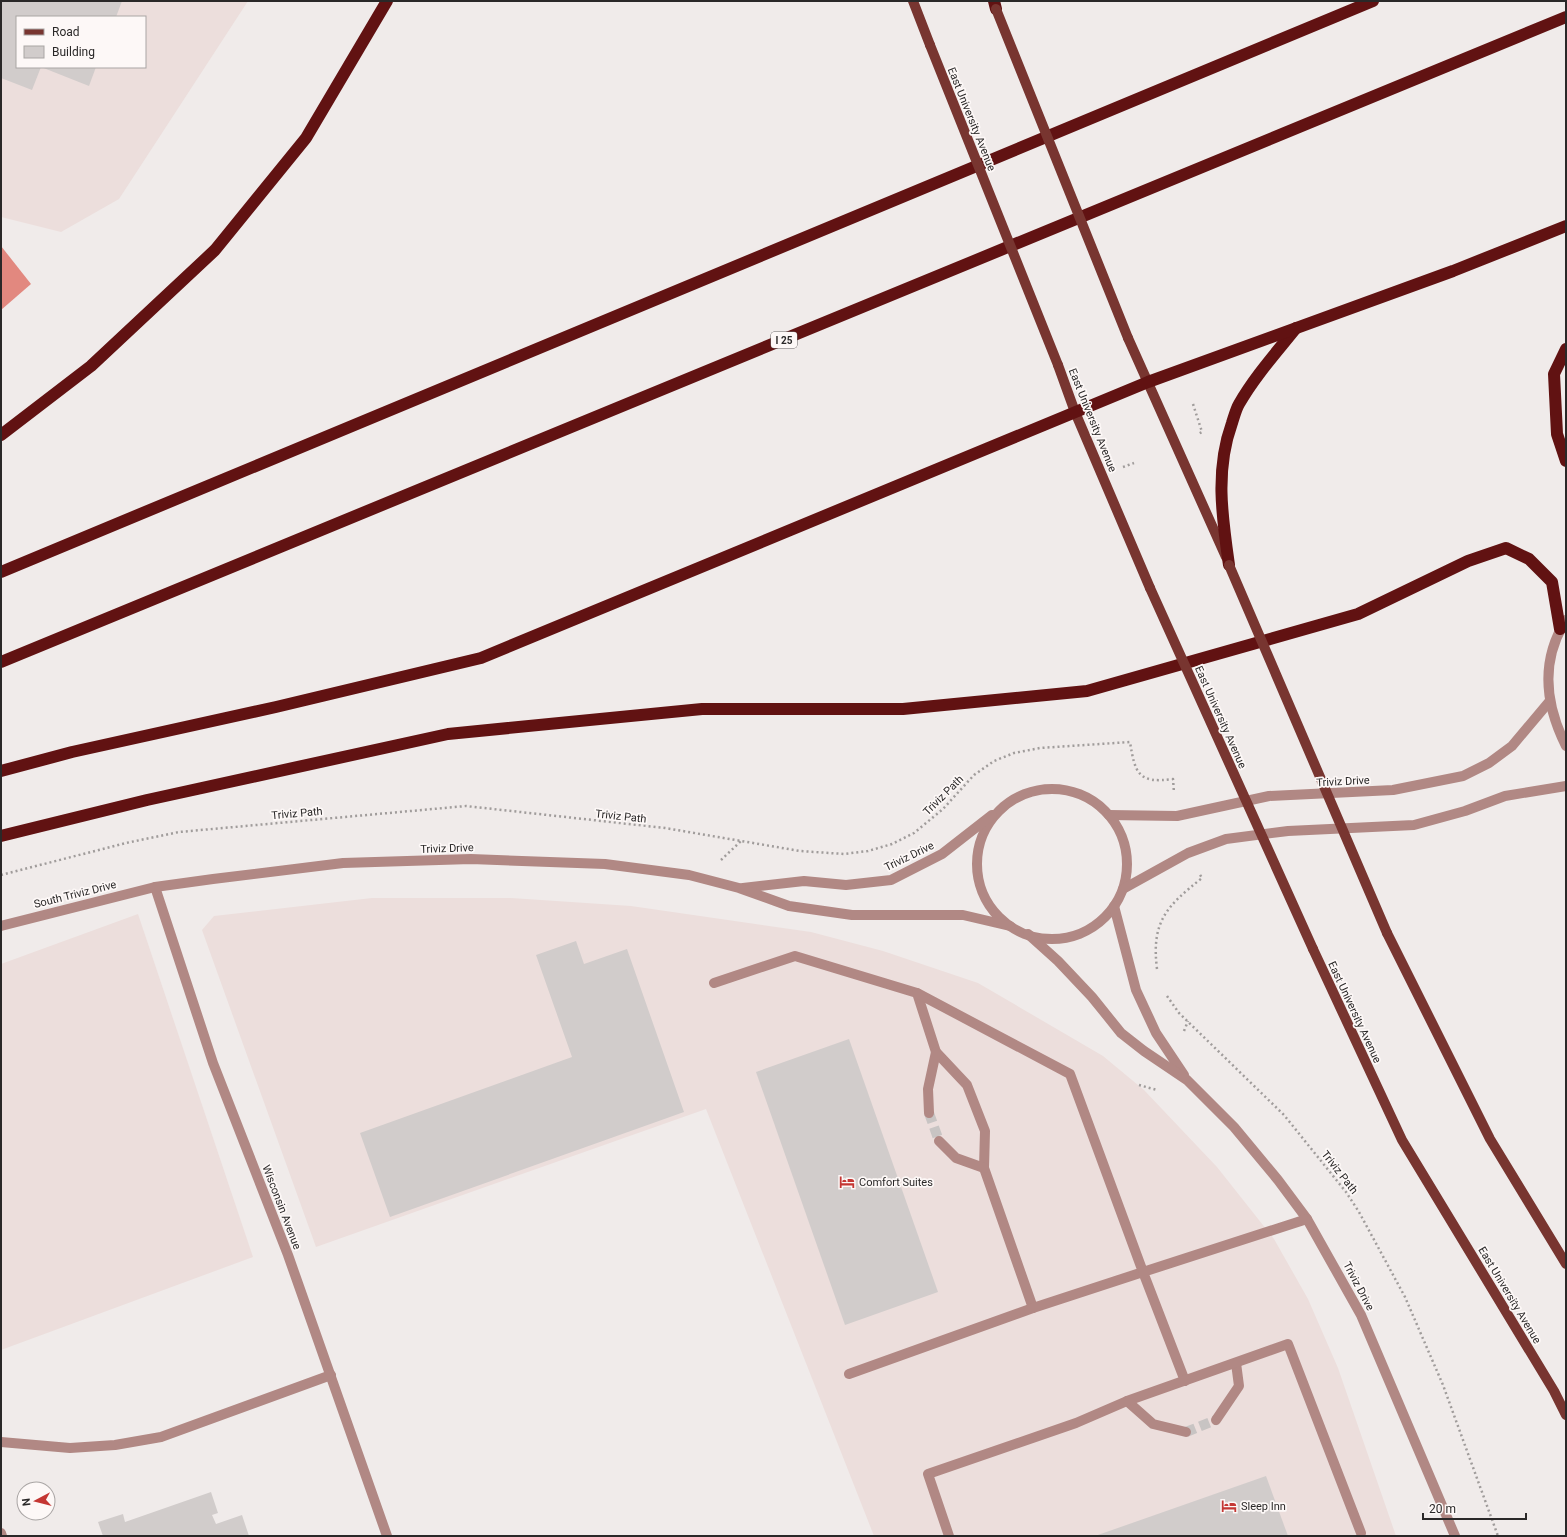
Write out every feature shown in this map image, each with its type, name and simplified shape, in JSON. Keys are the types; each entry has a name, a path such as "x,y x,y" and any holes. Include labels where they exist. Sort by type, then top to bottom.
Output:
{"highway":[{"path":"1,435 91,366 215,250 306,138 387,1"},
{"path":"1,572 1373,1"},
{"name":"I 25","path":"1,662 1566,17"},
{"path":"1,771 72,752 276,708 481,658 1148,382 1453,271 1566,226"},
{"path":"1229,565 1221,508 1221,474 1224,448 1239,404 1260,372 1297,328"},
{"path":"1566,349 1554,374 1557,434 1566,461"},
{"path":"1,836 147,800 448,734 702,709 903,708 1087,691 1358,614 1468,561 1506,548 1529,558 1552,582 1563,625"}],"main road":[{"name":"East University Avenue","path":"913,1 1058,364 1075,412 1150,588 1313,949 1402,1140 1554,1391 1566,1415"},
{"path":"994,4 1128,338 1229,565 1387,933 1490,1139 1566,1264"}],"street":[{"path":"1563,625 1552,652 1549,671 1549,702 1556,725 1566,746"},
{"name":"Triviz Drive","path":"1109,815 1177,816 1269,796 1393,790 1462,776 1489,763 1512,746 1549,702"},
{"path":"1123,889 1188,853 1226,839 1288,831 1414,825 1465,811 1505,796 1566,786"},
{"path":"1057,789 1077,792 1094,801 1109,815 1120,831 1126,849 1127,869 1123,889 1114,906 1101,920 1085,931 1073,935 1047,939 1028,934 1010,926 994,914 984,896 978,878 978,858 982,839 990,821 1003,806 1020,796 1032,792 1057,789"},
{"name":"Triviz Drive","path":"739,888 804,881 846,885 891,880 942,854 1003,806"},
{"name":"Triviz Drive","path":"155,887 286,869 343,863 471,859 605,864 689,875 739,888 789,906 852,915 963,915 1010,926"},
{"name":"South Triviz Drive","path":"1,926 155,887"},
{"name":"Wisconsin Avenue","path":"155,887 213,1063 288,1254 387,1536"},
{"name":"Triviz Drive","path":"1114,906 1136,990 1156,1033 1187,1080"},
{"name":"Triviz Drive","path":"1028,934 1058,961 1092,997 1121,1033 1144,1051 1187,1080 1234,1127 1278,1180 1307,1219 1361,1315 1454,1536"},
{"path":"714,983 795,956 917,993 1070,1074 1142,1272 1185,1381"},
{"path":"917,993 936,1052 967,1085 985,1131 984,1168 1033,1308"},
{"path":"929,1113 928,1089 936,1052"},
{"path":"939,1141 956,1158 984,1168"},
{"path":"849,1374 1033,1308 1307,1219"},
{"path":"949,1536 928,1474 1076,1423 1127,1401 1288,1344 1361,1533"},
{"path":"1216,1420 1239,1386 1236,1363"},
{"path":"1,1442 70,1448 115,1445 161,1437 331,1375"},
{"path":"1127,1401 1153,1424 1186,1432"}],"path":[{"name":"Triviz Path","path":"1,875 126,843 179,832 466,806 665,828 800,850 844,854 892,844 914,833 943,809 974,775 994,761 1014,753 1040,748 1130,742 1134,766 1144,778 1156,781 1173,779 1174,790"},
{"path":"1157,975 1155,940 1160,922 1167,909 1178,897 1202,878 1196,869"},
{"name":"Triviz Path","path":"1166,994 1179,1013 1284,1115 1346,1192 1359,1212 1405,1297 1443,1385 1498,1536"}],"shaded area":[{"path":"1,1 248,1 119,199 61,232 1,217"},
{"path":"1,246 31,284 1,310"},
{"path":"372,898 511,898 631,906 811,932 883,951 978,983 1103,1056 1144,1090 1217,1167 1274,1239 1308,1299 1338,1368 1396,1536 874,1536 706,1109 316,1247 202,930 214,916"},
{"path":"138,914 253,1257 1,1350 1,964"}],"building":[{"path":"1,1 122,1 116,16 16,16 16,68 41,68 32,90 1,78"},
{"path":"44,68 96,68 89,86"},
{"path":"576,941 584,964 627,949 684,1112 390,1217 360,1133 572,1057 536,955"},
{"name":"Comfort Suites","path":"849,1039 938,1292 845,1325 756,1072"},
{"name":"Sleep Inn","path":"1266,1476 1288,1536 1095,1536"},
{"path":"211,1492 218,1513 212,1515 216,1524 242,1515 249,1536 103,1536 98,1522 123,1514 125,1522"}],"tunnel":[{"path":"929,1113 939,1141"},
{"path":"1186,1432 1216,1420"}],"place":[{"name":"Comfort Suites","path":"847,1182"},
{"name":"Sleep Inn","path":"1229,1506"}]}
